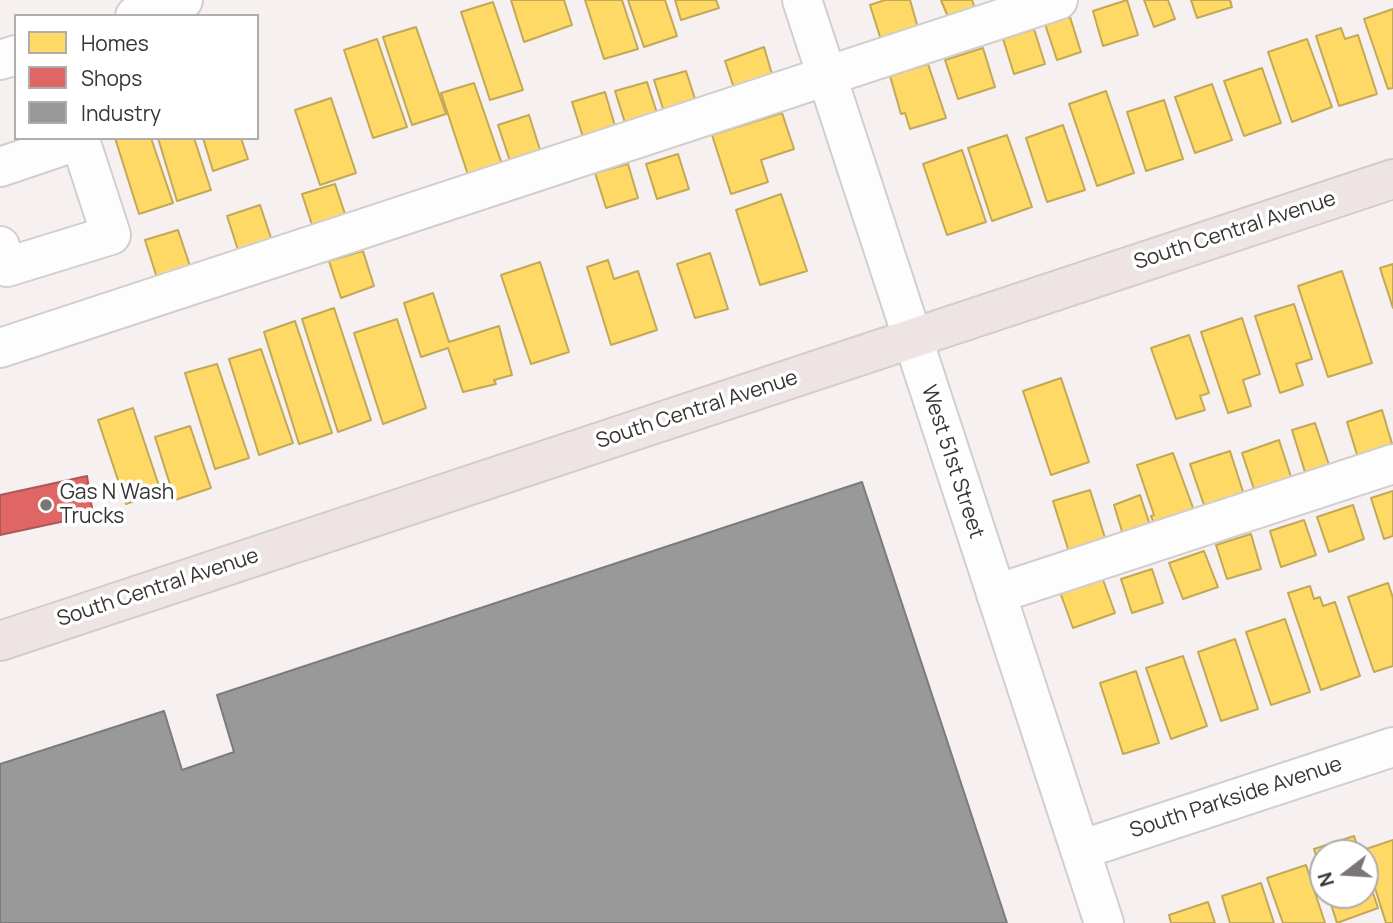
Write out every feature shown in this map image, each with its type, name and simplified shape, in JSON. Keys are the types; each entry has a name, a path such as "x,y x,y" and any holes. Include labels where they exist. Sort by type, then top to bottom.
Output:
{"main road":[{"name":"South Central Avenue","path":"0,640 1393,179"}],"street":[{"path":"141,14 183,0"},
{"name":"West 51st Street","path":"802,0 1104,923"},
{"path":"0,348 1058,0"},
{"path":"0,167 80,140 111,235 6,267 0,246"},
{"path":"996,594 1393,464"},
{"name":"South Parkside Avenue","path":"1080,850 1393,747"}],"building: Homes":[{"path":"511,0 564,0 572,25 524,42"},
{"path":"585,0 622,0 638,49 604,59"},
{"path":"628,0 665,0 677,36 644,47"},
{"path":"675,0 716,0 719,8 681,20"},
{"path":"885,0 910,0 918,28 881,40 870,5"},
{"path":"941,0 972,0 975,8 948,17"},
{"path":"1127,0 1138,35 1103,46 1093,11"},
{"path":"1144,0 1168,0 1175,19 1154,27"},
{"path":"1191,0 1230,0 1232,7 1197,18"},
{"path":"493,2 523,90 490,100 461,12"},
{"path":"1393,9 1393,88 1388,89 1364,19"},
{"path":"1070,17 1081,52 1057,60 1045,24"},
{"path":"416,27 446,114 412,125 383,37"},
{"path":"1341,28 1345,39 1358,35 1377,94 1339,106 1316,36"},
{"path":"1034,29 1045,64 1014,74 1003,39"},
{"path":"377,39 407,127 373,138 344,50"},
{"path":"1307,39 1332,107 1292,122 1268,52"},
{"path":"764,47 774,81 736,94 725,61"},
{"path":"983,48 995,87 958,99 945,60"},
{"path":"928,64 946,118 910,129 905,113 901,114 890,76"},
{"path":"1262,68 1281,123 1244,136 1224,81"},
{"path":"686,71 697,105 665,115 654,80"},
{"path":"647,82 658,116 626,126 615,91"},
{"path":"474,83 504,170 470,181 441,93"},
{"path":"1212,84 1232,140 1195,153 1175,97"},
{"path":"1106,91 1134,173 1097,186 1069,104"},
{"path":"605,92 615,126 583,137 572,102"},
{"path":"331,98 356,173 320,185 295,110"},
{"path":"1164,100 1183,159 1146,171 1127,112"},
{"path":"782,113 794,149 761,160 768,182 731,194 712,135"},
{"path":"529,115 541,153 511,164 498,125"},
{"path":"1063,125 1085,190 1047,202 1026,138"},
{"path":"1007,135 1032,207 992,221 968,148"},
{"path":"116,140 152,140 173,203 139,214"},
{"path":"159,140 195,140 211,190 177,201"},
{"path":"204,140 242,140 248,159 213,171"},
{"path":"962,150 986,222 947,235 923,164"},
{"path":"678,154 689,189 657,199 646,164"},
{"path":"628,164 638,198 606,208 595,173"},
{"path":"335,184 347,220 314,231 302,194"},
{"path":"781,194 807,271 760,285 736,210"},
{"path":"260,205 272,241 239,253 227,216"},
{"path":"178,230 190,266 157,278 145,240"},
{"path":"363,251 374,286 341,298 329,261"},
{"path":"710,253 728,309 695,318 677,264"},
{"path":"608,260 614,279 638,271 657,330 611,345 587,267"},
{"path":"540,262 569,352 531,364 501,275"},
{"path":"1393,264 1393,308 1380,268"},
{"path":"1342,271 1372,363 1328,377 1298,286"},
{"path":"433,293 449,342 499,326 512,375 494,380 496,384 463,392 448,348 421,357 404,303"},
{"path":"1294,304 1312,359 1296,364 1303,385 1280,393 1255,316"},
{"path":"334,308 371,420 338,432 302,319"},
{"path":"1242,318 1260,374 1243,380 1251,406 1228,413 1201,332"},
{"path":"397,319 426,408 383,424 354,333"},
{"path":"295,321 332,433 299,444 264,332"},
{"path":"1189,335 1209,393 1200,396 1205,410 1176,419 1151,348"},
{"path":"261,349 293,443 259,455 229,359"},
{"path":"217,364 249,458 215,469 185,373"},
{"path":"1061,378 1089,462 1051,475 1023,391"},
{"path":"133,408 161,492 126,504 98,420"},
{"path":"1382,410 1393,447 1358,458 1347,422"},
{"path":"1315,423 1329,465 1305,472 1292,430"},
{"path":"190,426 211,488 175,500 155,437"},
{"path":"1279,440 1293,483 1256,495 1242,453"},
{"path":"1230,451 1244,495 1205,508 1190,464"},
{"path":"1173,453 1196,516 1156,530 1151,516 1154,515 1137,465"},
{"path":"1090,490 1106,541 1069,552 1053,501"},
{"path":"1393,491 1393,536 1384,539 1371,498"},
{"path":"1140,495 1151,528 1124,538 1114,505"},
{"path":"1353,505 1364,539 1329,552 1317,517"},
{"path":"1304,520 1316,555 1281,567 1270,531"},
{"path":"1251,534 1261,569 1227,579 1216,545"},
{"path":"1204,551 1218,587 1183,599 1169,563"},
{"path":"1152,569 1163,603 1132,613 1121,579"},
{"path":"1102,577 1115,613 1073,628 1060,592"},
{"path":"1388,583 1393,598 1393,666 1374,672 1348,597"},
{"path":"1310,586 1314,599 1320,597 1323,606 1335,602 1360,676 1321,690 1288,593"},
{"path":"1285,619 1310,692 1271,705 1246,632"},
{"path":"1235,639 1258,709 1221,721 1198,652"},
{"path":"1183,656 1207,726 1171,739 1146,668"},
{"path":"1136,671 1159,743 1123,754 1100,683"},
{"path":"1393,840 1393,923 1386,923 1379,901 1379,845"},
{"path":"1306,865 1309,874 1309,909 1320,909 1325,923 1283,923 1267,878"},
{"path":"1261,883 1274,923 1230,923 1222,896"},
{"path":"1208,902 1215,923 1171,923 1169,915"},
{"path":"1332,909 1375,909 1337,923"}],"building: Shops":[{"name":"Gas N Wash Trucks","path":"87,476 93,515 0,535 0,495"}],"building: Industry":[{"path":"862,482 1007,923 0,923 0,764 164,711 182,770 234,752 217,695"}],"place":[{"name":"Gas N Wash Trucks","path":"46,505"}]}
